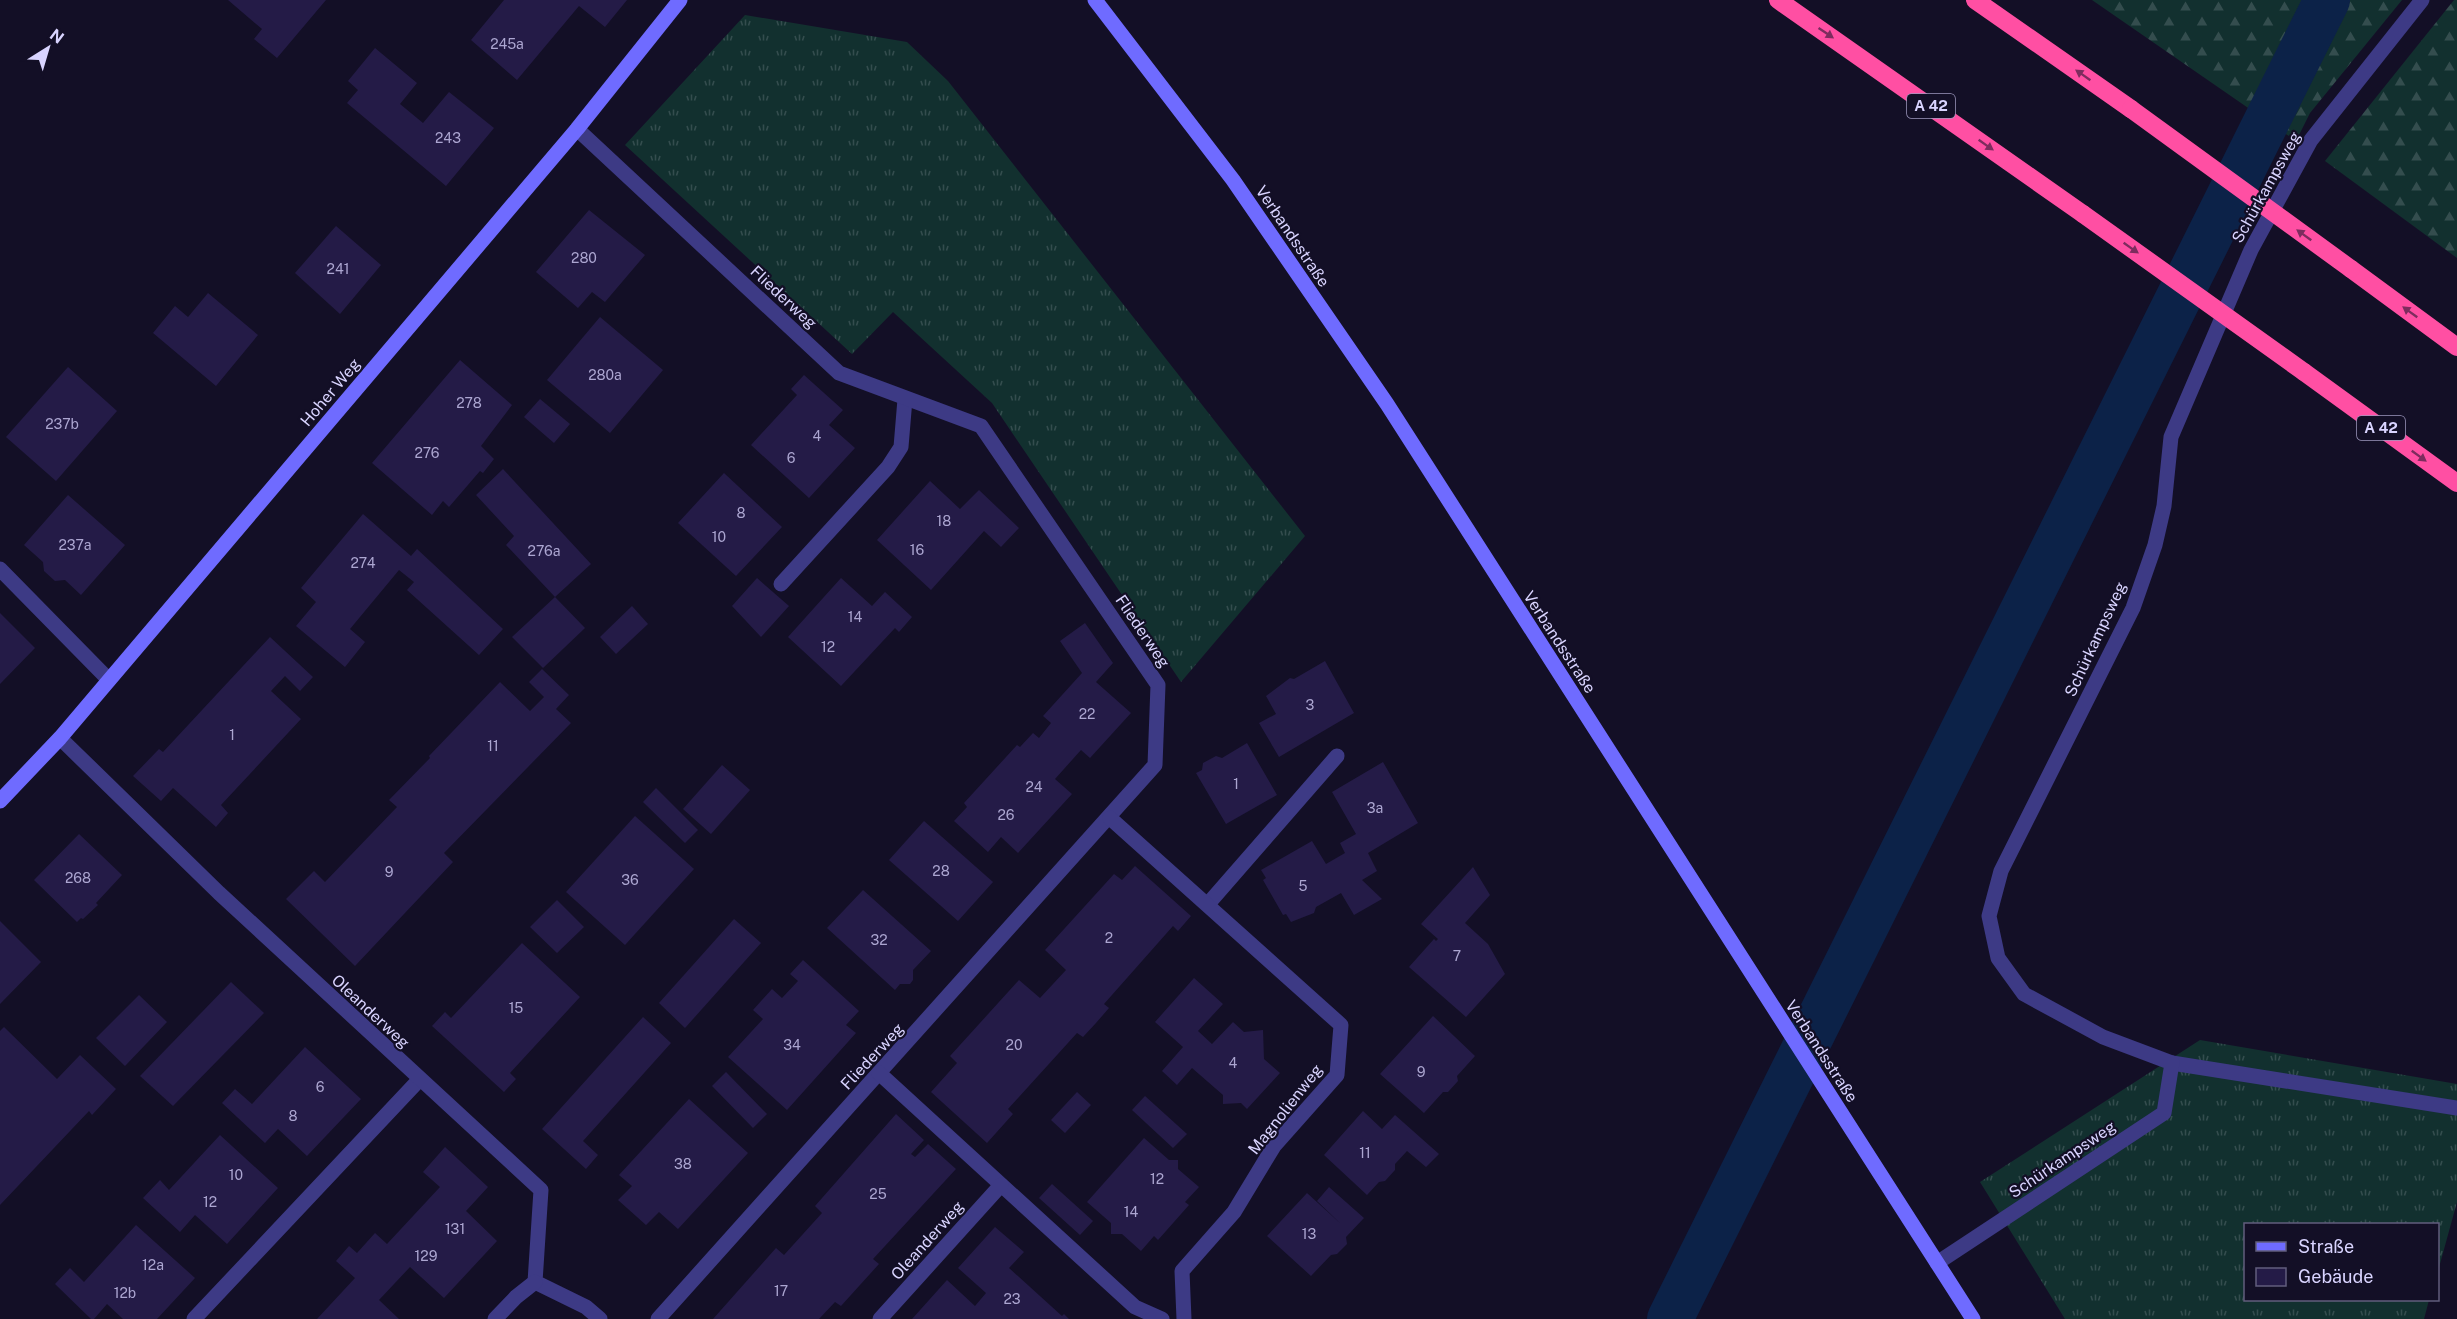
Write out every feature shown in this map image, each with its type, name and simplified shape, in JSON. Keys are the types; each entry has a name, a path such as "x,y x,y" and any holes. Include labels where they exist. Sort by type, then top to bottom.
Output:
{"highway":[{"name":"A 42","path":"1778,0 2083,214 2457,483"},
{"path":"1975,0 2131,109 2457,347"}],"main road":[{"name":"Hoher Weg","path":"0,801 60,738 577,129 680,0"},
{"name":"Verbandsstraße","path":"1095,0 1233,180 1387,404 1973,1319"}],"street":[{"name":"Schürkampsweg","path":"2422,0 2311,140 2251,250 2171,437 2164,506 2155,545 2133,608 2001,871 1989,916 1998,958 2024,994 2103,1037 2172,1063 2457,1108"},
{"name":"Fliederweg","path":"577,129 838,373 981,426 1158,686 1155,765 1110,818 658,1319"},
{"path":"781,584 888,467 901,447 905,399"},
{"path":"0,569 109,680"},
{"name":"Oleanderweg","path":"60,738 219,893 420,1080 494,1145 541,1191 535,1282"},
{"path":"1209,904 1337,756"},
{"name":"Magnolienweg","path":"1110,818 1209,904 1341,1025 1337,1075 1274,1146 1234,1212 1182,1271 1184,1319"},
{"name":"Schürkampsweg","path":"1937,1263 2164,1113 2172,1063"},
{"path":"879,1073 1135,1307 1162,1319"},
{"path":"194,1319 420,1080"},
{"name":"Oleanderweg","path":"880,1319 1001,1185"},
{"path":"495,1319 516,1297 535,1282 586,1307 600,1319"}],"green space":[{"path":"2092,0 2402,0 2310,113 2296,141"},
{"path":"2454,0 2457,0 2457,258 2325,161"},
{"path":"745,15 907,42 948,81 1305,536 1181,682 992,403 893,312 852,354 625,145"},
{"path":"2200,1040 2457,1084 2457,1202 2439,1267 2439,1223 2244,1223 2244,1301 2429,1301 2424,1319 2065,1319 1980,1182"}],"building":[{"path":"228,0 326,0 277,58 254,39 262,29"},
{"path":"504,0 627,0 605,27 579,6 517,80 471,40"},
{"path":"375,48 417,83 400,104 423,123 449,92 494,128 446,186 347,103 358,90 348,81"},
{"path":"589,210 645,255 605,302 592,292 578,308 536,272"},
{"path":"336,226 381,265 340,314 295,273"},
{"path":"208,293 258,335 216,386 153,333 175,306 188,317"},
{"path":"600,317 663,370 610,433 547,380"},
{"path":"460,360 512,405 481,446 494,459 483,473 480,471 449,507 443,501 432,515 372,463"},
{"path":"68,367 117,411 56,481 6,437"},
{"path":"804,375 843,410 829,425 855,448 809,498 751,445 797,395 791,389"},
{"path":"540,399 570,424 554,443 524,417"},
{"path":"503,469 591,564 555,597 506,545 514,536 476,495"},
{"path":"724,473 782,527 736,576 678,523"},
{"path":"930,481 960,509 979,490 1019,528 1001,547 984,531 931,590 877,540"},
{"path":"68,495 125,545 81,595 65,580 55,581 44,571 43,562 24,545"},
{"path":"363,514 411,556 417,549 503,629 479,655 407,590 414,582 399,570 350,629 365,642 345,667 296,626 316,602 301,588"},
{"path":"757,578 789,606 761,637 732,606"},
{"path":"841,578 872,606 885,592 912,617 899,632 895,628 841,686 788,637"},
{"path":"555,597 585,628 543,668 512,637"},
{"path":"632,606 648,624 616,654 600,637"},
{"path":"0,613 35,648 0,684"},
{"path":"1085,623 1113,663 1096,682 1131,713 1090,758 1081,750 1055,779 1072,794 1018,853 1001,837 988,852 954,821 967,807 964,803 1017,745 1020,747 1033,733 1039,738 1051,723 1043,716 1082,673 1060,641"},
{"path":"270,637 313,677 300,691 285,676 271,691 301,719 221,805 228,813 216,827 173,788 161,801 133,776 159,749 163,752"},
{"path":"1325,661 1354,713 1279,757 1259,723 1276,714 1266,696 1290,678 1294,679"},
{"path":"542,669 569,695 556,709 571,723 444,853 453,862 355,966 286,899 314,871 325,882 397,807 389,800 500,682 530,711 544,697 529,682"},
{"path":"1247,743 1277,795 1226,824 1196,773 1202,770 1203,763 1216,756 1222,758"},
{"path":"1383,762 1418,823 1368,853 1377,871 1362,880 1382,899 1354,915 1341,893 1316,907 1314,913 1291,922 1286,914 1283,915 1263,880 1266,878 1261,870 1312,841 1326,864 1345,853 1340,843 1356,834 1332,792"},
{"path":"722,765 750,790 711,834 683,809"},
{"path":"656,788 698,830 685,843 643,802"},
{"path":"635,816 694,869 625,945 566,892"},
{"path":"924,821 993,882 958,921 889,860"},
{"path":"79,834 122,875 96,903 98,905 77,922 34,880"},
{"path":"1135,866 1191,916 1178,931 1173,926 1104,1004 1109,1008 1096,1023 1083,1037 1077,1033 1008,1109 1013,1114 987,1143 931,1092 957,1063 950,1056 1019,980 1040,998 1066,970 1045,950 1114,874 1122,880"},
{"path":"1473,867 1490,895 1465,923 1488,944 1505,974 1466,1017 1409,967 1434,939 1436,941 1438,939 1421,924"},
{"path":"863,890 931,951 913,970 913,980 910,984 900,984 895,990 827,928"},
{"path":"557,900 584,927 557,953 530,927"},
{"path":"734,919 761,943 685,1028 659,1003"},
{"path":"0,921 41,962 0,1004"},
{"path":"522,943 580,997 510,1073 516,1079 504,1092 432,1026 445,1012 451,1018"},
{"path":"803,960 859,1011 846,1025 856,1033 787,1110 728,1057 763,1019 753,1010 772,989 782,998 798,981 790,974"},
{"path":"1194,978 1223,1004 1198,1031 1212,1044 1233,1022 1244,1032 1263,1030 1264,1059 1280,1073 1247,1109 1241,1103 1223,1104 1223,1095 1192,1068 1177,1085 1162,1071 1183,1047 1155,1022"},
{"path":"231,982 264,1013 173,1106 140,1076"},
{"path":"139,995 167,1022 125,1066 96,1038"},
{"path":"1433,1016 1475,1056 1457,1076 1458,1081 1448,1092 1443,1092 1424,1113 1380,1074"},
{"path":"643,1017 671,1043 583,1141 598,1155 586,1169 542,1129"},
{"path":"4,1027 57,1079 80,1055 116,1089 92,1115 89,1111 0,1205 0,1031"},
{"path":"305,1047 361,1099 307,1156 278,1129 265,1143 222,1103 235,1089 252,1104"},
{"path":"726,1072 767,1114 753,1128 712,1086"},
{"path":"1077,1092 1091,1105 1065,1133 1051,1120"},
{"path":"1145,1096 1187,1134 1173,1148 1132,1110"},
{"path":"689,1099 748,1153 678,1229 659,1212 646,1225 618,1200 632,1186 619,1175"},
{"path":"1363,1111 1382,1129 1395,1115 1439,1154 1426,1167 1407,1151 1395,1164 1395,1170 1385,1181 1379,1182 1367,1195 1324,1155"},
{"path":"896,1114 924,1140 911,1154 915,1157 928,1144 956,1169 873,1259 879,1264 841,1306 835,1302 819,1319 713,1319 776,1248 784,1255 822,1213 815,1206"},
{"path":"220,1135 278,1188 227,1244 195,1215 180,1232 143,1198 160,1180 169,1190"},
{"path":"1144,1138 1169,1160 1178,1160 1178,1169 1199,1187 1185,1202 1189,1205 1158,1240 1154,1236 1141,1251 1122,1234 1111,1234 1111,1223 1087,1202"},
{"path":"445,1147 488,1187 466,1211 497,1241 444,1298 410,1267 379,1300 399,1319 317,1319 355,1278 336,1261 349,1246 357,1253 375,1233 387,1244 440,1187 423,1172"},
{"path":"1052,1184 1093,1221 1080,1235 1039,1198"},
{"path":"1329,1187 1364,1218 1346,1237 1347,1244 1337,1254 1331,1255 1311,1276 1267,1236 1307,1193 1341,1224 1317,1201"},
{"path":"136,1225 195,1278 157,1319 123,1319 107,1304 94,1319 91,1319 55,1284 70,1268 84,1282"},
{"path":"995,1227 1024,1252 1009,1268 1062,1316 1064,1314 1069,1319 912,1319 947,1280 975,1306 986,1293 958,1268"}],"waterway":[{"path":"1670,1319 2327,0"}]}
